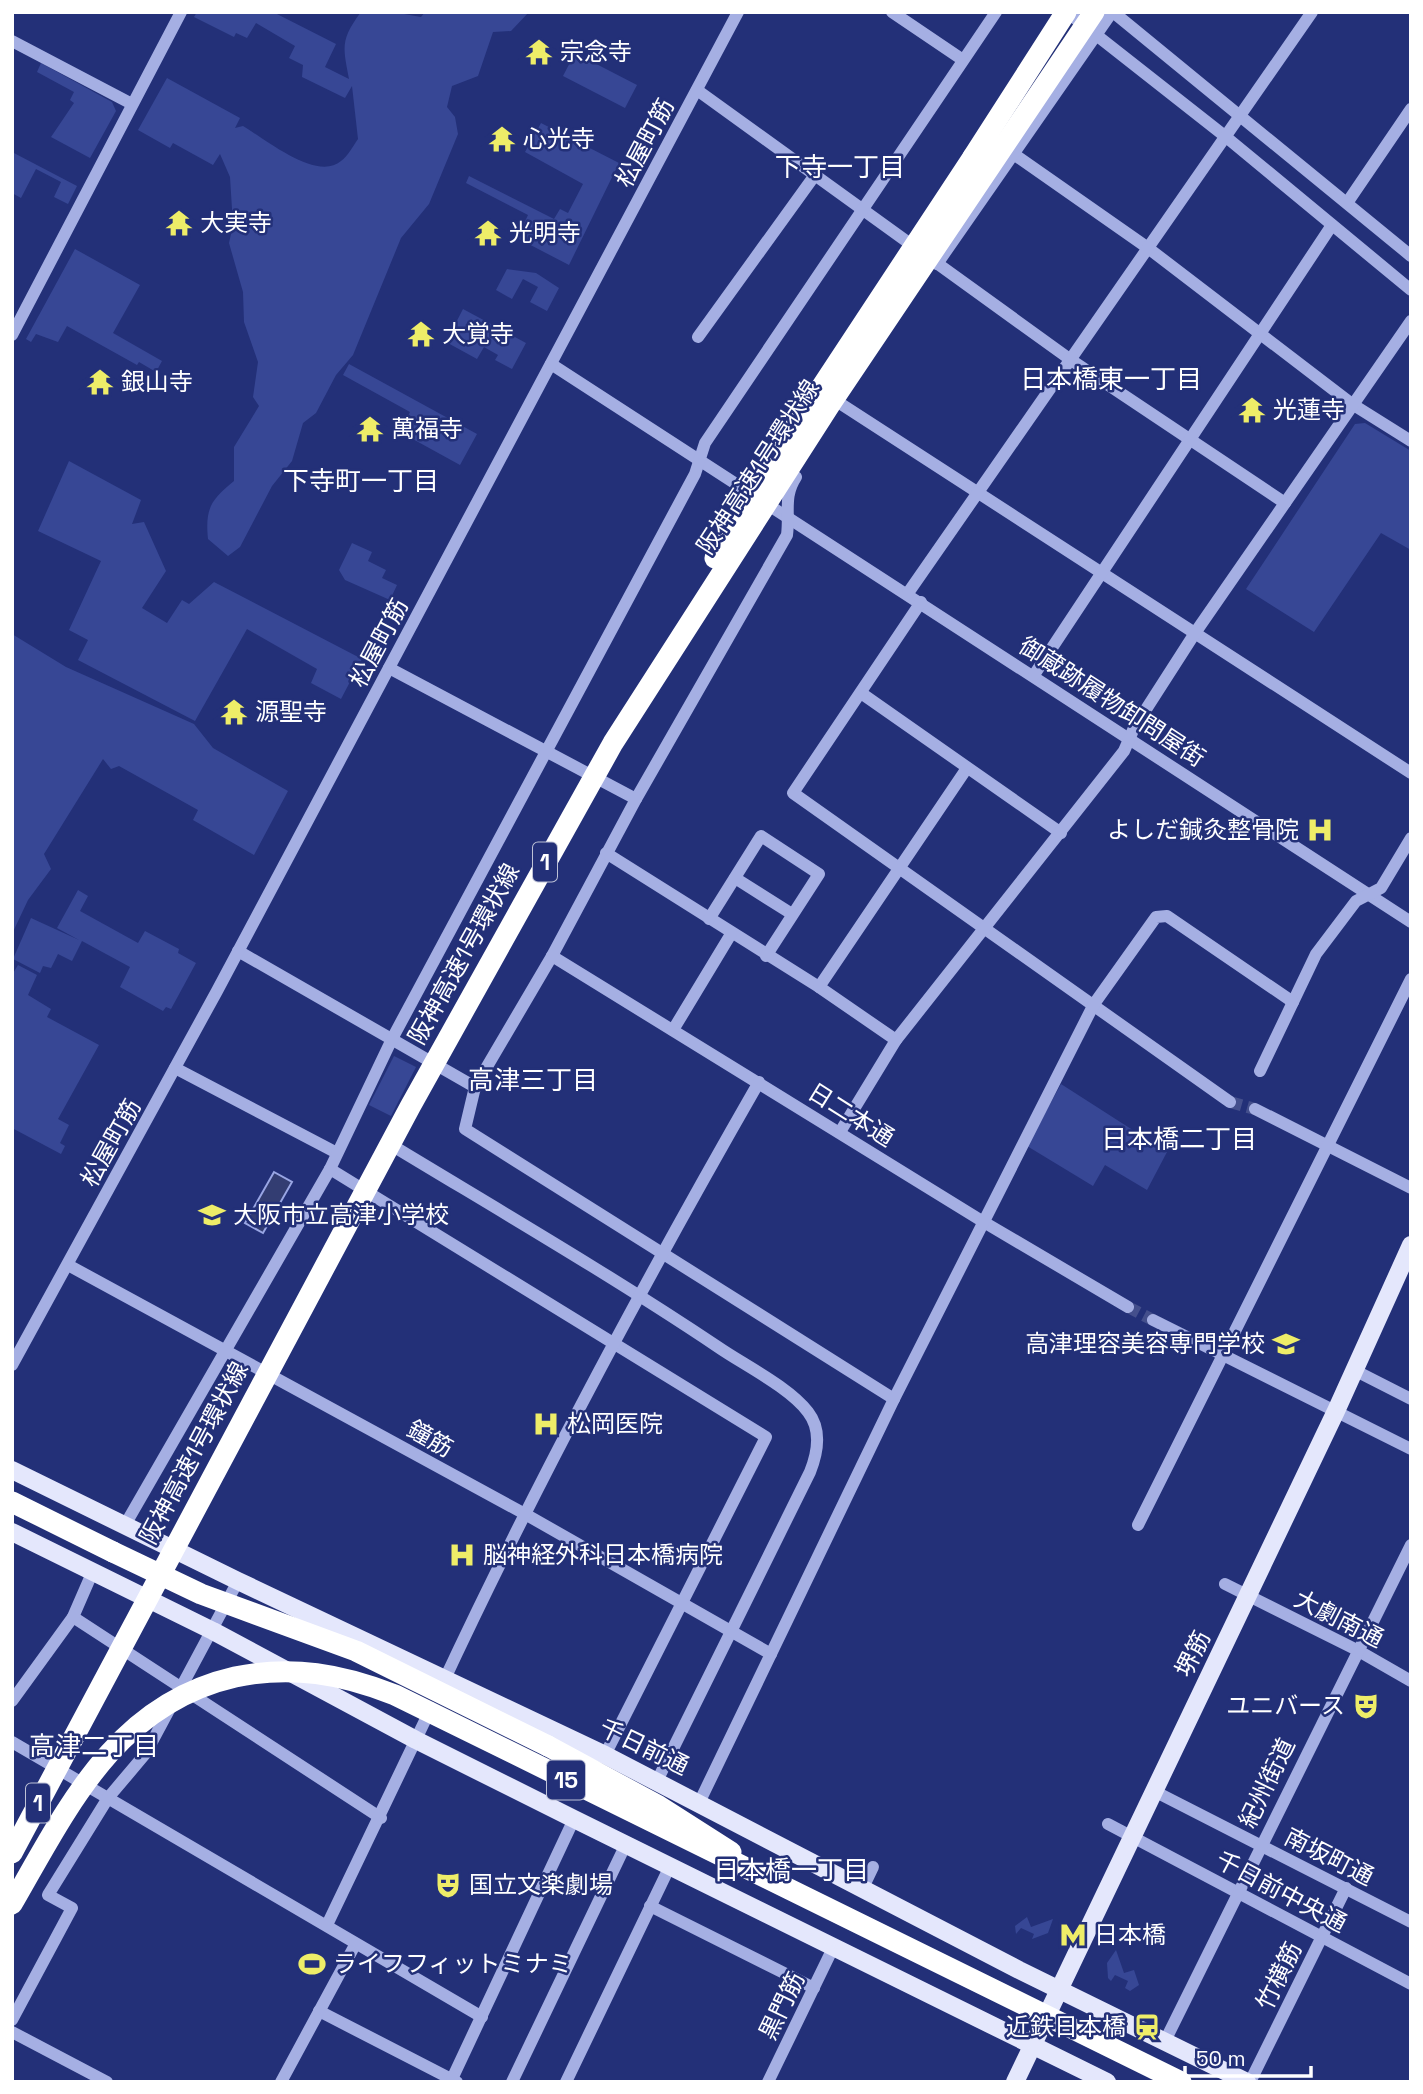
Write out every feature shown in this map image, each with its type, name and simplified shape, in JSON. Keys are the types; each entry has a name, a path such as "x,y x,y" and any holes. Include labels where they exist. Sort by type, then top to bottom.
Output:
{"highway":[{"path":"613,743 747,500 1066,12"},
{"name":"阪神高速1号環状線","path":"12,1853 410,1107 613,743 831,403 1094,12"},
{"path":"12,1502 168,1580 355,1651 525,1734 659,1806 796,1894"},
{"name":"15","path":"12,1904 87,1781 144,1718 167,1702 218,1681 248,1674 299,1671 337,1675 395,1695 1181,2082"}],"main road":[{"name":"堺筋","path":"1015,2082 1354,1370 1407,1265 1411,1245"},
{"name":"千日前通","path":"12,1470 238,1581 605,1755 1058,1990 1249,2082"},
{"path":"12,1532 213,1630 416,1740 1107,2082"}],"street":[{"path":"12,335 181,12"},
{"name":"松屋町筋","path":"12,1366 175,1069 738,12"},
{"path":"892,12 963,60"},
{"path":"125,1525 330,1169 392,1039 700,460 705,443 996,12"},
{"path":"1066,12 1226,137 1411,290"},
{"path":"894,1399 465,1129 475,1087 552,956 636,799 787,535 787,492 841,404 1112,12 1411,256"},
{"path":"908,593 1312,12"},
{"path":"12,41 132,104"},
{"path":"697,90 1070,360 1285,503"},
{"path":"1347,203 1411,109"},
{"path":"1015,155 1148,248 1352,404 1411,441"},
{"path":"698,337 815,175"},
{"path":"1034,675 1332,225"},
{"path":"839,1132 896,1040 1124,751 1195,632 1411,321"},
{"name":"御蔵跡履物卸問屋街","path":"551,364 908,593 1411,922"},
{"path":"841,404 1411,773"},
{"path":"921,602 793,793 1230,1102"},
{"path":"389,668 636,799"},
{"path":"861,694 1061,833"},
{"path":"819,988 967,768"},
{"path":"709,919 761,836 819,874 766,956"},
{"path":"1260,1072 1316,954 1356,901 1381,888 1411,838"},
{"path":"606,853 896,1040"},
{"path":"735,878 792,914"},
{"path":"699,1802 894,1399 1094,1004 1156,917 1167,916 1293,1003"},
{"path":"673,1030 731,934"},
{"path":"238,951 475,1087"},
{"name":"日二本通","path":"552,956 982,1222 1128,1307"},
{"path":"1138,1525 1225,1356 1326,1145 1411,979"},
{"path":"436,1065 393,1146 639,1294 784,1392 807,1410 816,1424 816,1458 657,1781"},
{"path":"175,1069 337,1153"},
{"path":"327,1925 525,1514 660,1254 759,1082"},
{"path":"1255,1110 1411,1188"},
{"path":"330,1169 766,1437 605,1755"},
{"name":"鐘筋","path":"68,1265 525,1514 771,1654"},
{"path":"1153,1320 1411,1449"},
{"path":"1354,1370 1411,1399"},
{"name":"紀州街道","path":"1165,2041 1411,1545"},
{"path":"12,1701 73,1617 93,1571"},
{"path":"48,1895 108,1798 146,1753 238,1581"},
{"name":"大劇南通","path":"1225,1584 1357,1650 1411,1681"},
{"path":"73,1617 380,1818"},
{"path":"12,1742 482,2017"},
{"name":"南坂町通","path":"1154,1791 1261,1843 1411,1922"},
{"path":"12,2020 72,1908 48,1895 16,1884 57,1821 88,1798 108,1798"},
{"path":"319,2011 455,2080 574,1819"},
{"name":"千日前中央通","path":"1108,1824 1411,1984"},
{"path":"512,2082 626,1844"},
{"path":"566,2082 670,1866"},
{"path":"862,1890 873,1867"},
{"name":"竹横筋","path":"1249,2082 1346,1888"},
{"path":"650,1906 814,1988"},
{"path":"281,2082 355,1945"},
{"name":"黒門筋","path":"768,2082 833,1948"},
{"path":"12,2032 107,2082"}],"shaded area":[{"path":"197,12 273,12 336,44 325,67 349,79 345,59 346,37 361,12 393,12 421,17 425,12 529,12 511,31 493,32 478,76 452,86 447,107 455,117 458,134 429,204 401,238 353,355 336,375 316,413 303,423 292,461 272,486 240,547 228,556 208,539 209,512 215,500 234,481 234,447 259,406 253,397 258,362 244,322 243,292 229,243 233,225 230,177 220,154 213,165 173,143 170,148 138,130 167,78 240,118 235,128 243,126 305,163 331,166 344,159 358,139 352,86 345,98 302,77 303,65 289,58 295,46 256,23 247,38 236,33 234,37 194,17"},
{"path":"575,53 637,85 625,108 563,76"},
{"path":"41,63 112,102 116,111 90,158 51,137 74,103 70,100 74,92 37,72"},
{"path":"541,123 619,163 569,265 517,238 528,215 466,183 469,176 554,219 560,209 568,213 583,184 525,152"},
{"path":"12,152 77,186 68,204 54,197 61,182 36,169 21,198 12,193"},
{"path":"75,249 140,285 113,333 162,361 156,372 139,362 137,365 67,326 58,342 36,334 31,342 26,339"},
{"path":"507,269 536,273 559,288 547,311 530,302 538,287 523,279 512,299 496,290"},
{"path":"463,309 526,343 512,369 495,360 498,355 484,347 477,359 446,342"},
{"path":"349,364 477,434 460,465 400,432 410,412 343,375"},
{"path":"1365,423 1411,451 1411,550 1381,533 1314,632 1246,589 1355,424"},
{"path":"69,461 141,500 132,524 144,522 166,571 142,608 167,623 182,600 189,604 214,582 362,659 341,699 311,683 317,669 247,629 195,721 78,660 88,640 69,630 101,561 38,531"},
{"path":"352,543 372,552 368,561 386,570 382,578 397,585 390,600 345,580 339,570"},
{"path":"12,634 66,667 194,724 213,748 288,791 254,855 193,820 198,810 119,766 111,769 103,759 44,854 51,869 28,900 12,934"},
{"path":"78,890 88,896 80,911 138,943 145,931 179,949 178,953 196,963 171,1009 166,1007 163,1011 120,987 130,967 82,941 72,961 58,954 51,968 43,966 40,973 13,959 31,918 79,940 57,928"},
{"path":"18,965 37,975 28,995 51,1009 47,1017 99,1045 58,1119 69,1125 60,1143 65,1146 61,1154 12,1128 12,975"},
{"path":"394,1056 416,1067 391,1116 369,1105"},
{"path":"1061,1084 1167,1152 1147,1190 1105,1165 1093,1186 1027,1146"},
{"path":"274,1172 292,1182 263,1233 245,1223"},
{"path":"1027,1917 1031,1927 1053,1919 1048,1933 1032,1939 1034,1934 1021,1928 1016,1934 1015,1926"},
{"path":"1116,1950 1124,1973 1134,1970 1139,1985 1130,1991 1125,1988 1128,1981 1115,1975 1111,1981 1108,1978 1107,1963"}],"tunnel":[{"path":"1230,1102 1255,1109"},
{"path":"1128,1307 1153,1320"}],"place":[{"name":"宗念寺","path":"539,52"},
{"name":"心光寺","path":"502,139"},
{"name":"大実寺","path":"179,223"},
{"name":"光明寺","path":"488,233"},
{"name":"大覚寺","path":"421,334"},
{"name":"銀山寺","path":"100,382"},
{"name":"光蓮寺","path":"1252,410"},
{"name":"萬福寺","path":"370,429"},
{"name":"源聖寺","path":"234,712"},
{"name":"よしだ鍼灸整骨院","path":"1320,830"},
{"name":"大阪市立高津小学校","path":"212,1215"},
{"name":"高津理容美容専門学校","path":"1286,1344"},
{"name":"松岡医院","path":"546,1424"},
{"name":"脳神経外科日本橋病院","path":"462,1555"},
{"name":"ユニバース","path":"1366,1706"},
{"name":"国立文楽劇場","path":"448,1885"},
{"name":"日本橋","path":"1073,1935"},
{"name":"ライフフィットミナミ","path":"312,1964"},
{"name":"近鉄日本橋","path":"1147,2027"}],"district":[{"name":"下寺一丁目","path":"840,167"},
{"name":"日本橋東一丁目","path":"1111,379"},
{"name":"下寺町一丁目","path":"361,481"},
{"name":"高津三丁目","path":"533,1080"},
{"name":"日本橋二丁目","path":"1179,1139"},
{"name":"高津二丁目","path":"94,1746"},
{"name":"日本橋一丁目","path":"791,1870"}]}
